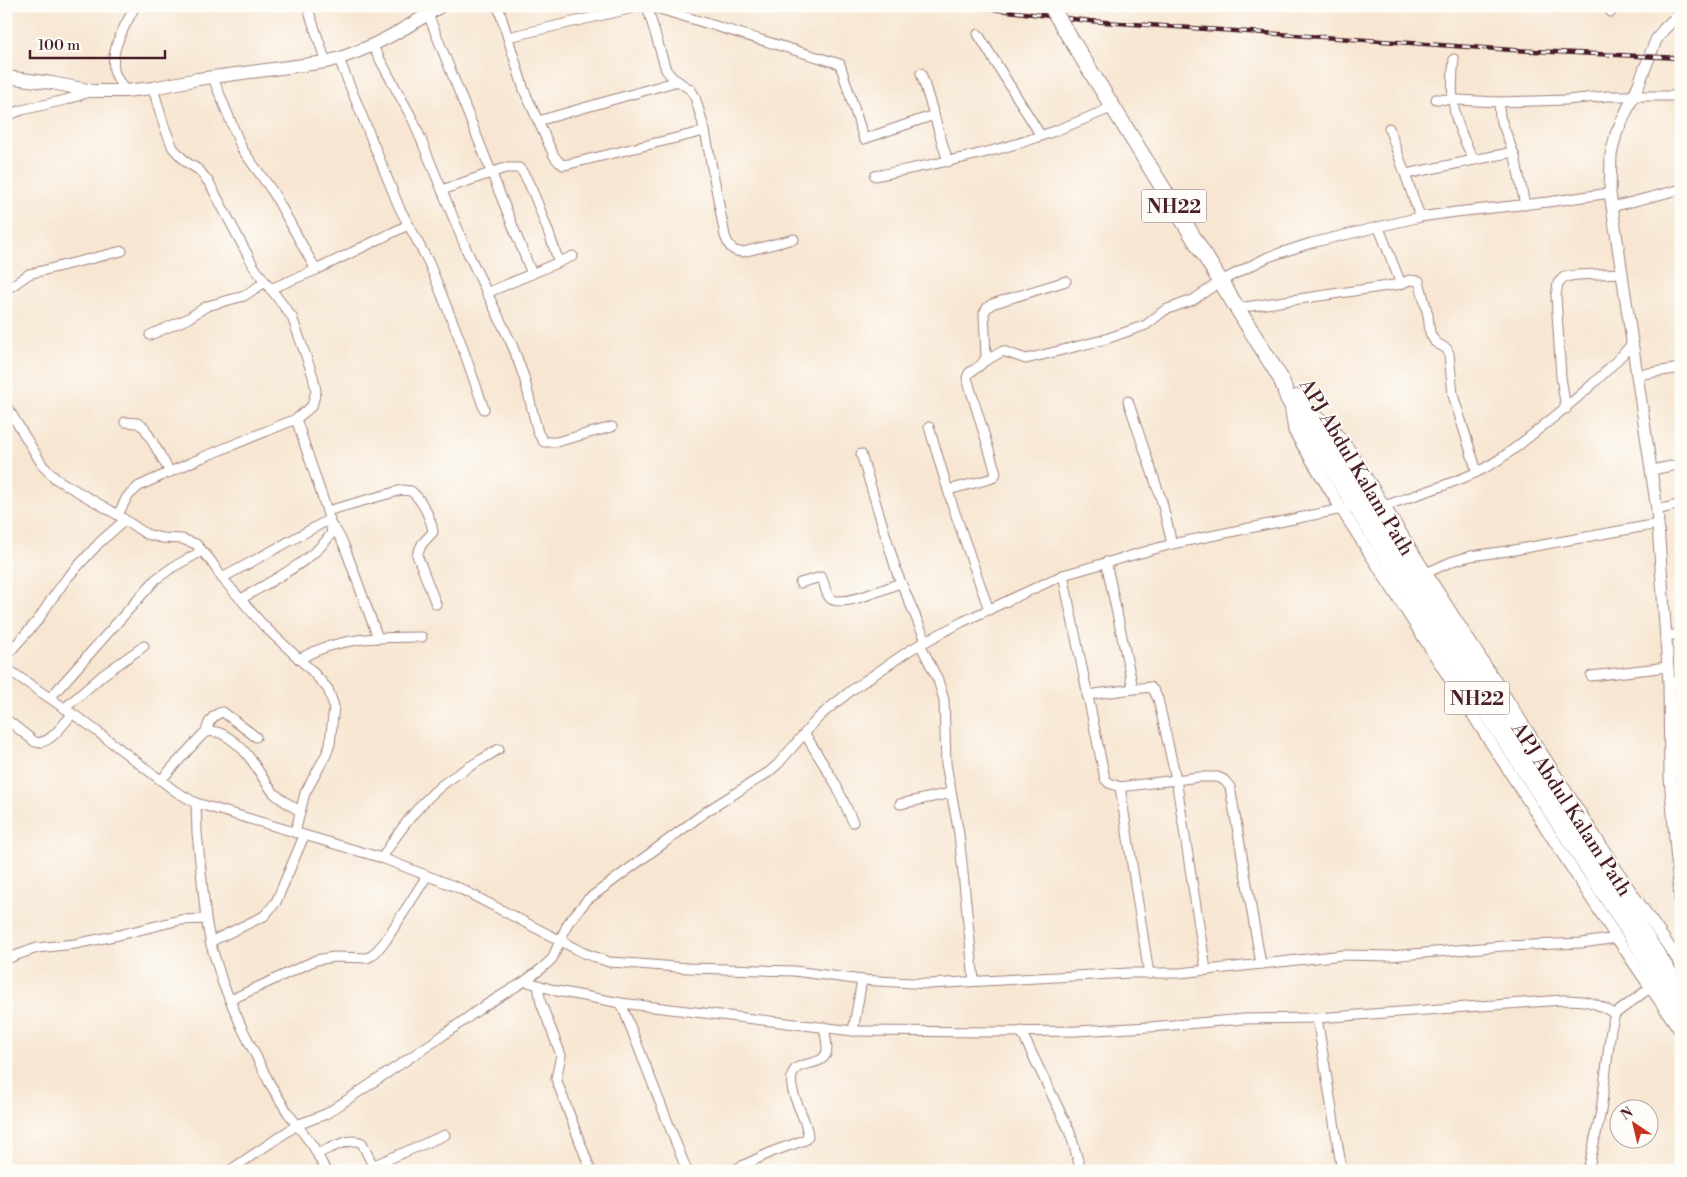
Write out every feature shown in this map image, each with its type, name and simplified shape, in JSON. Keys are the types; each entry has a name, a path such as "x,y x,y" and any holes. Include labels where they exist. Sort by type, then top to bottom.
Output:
{"highway":[{"name":"NH22","path":"1051,6 1281,379"},
{"name":"APJ Abdul Kalam Path","path":"1281,379 1288,399 1384,552 1681,991"},
{"name":"APJ Abdul Kalam Path","path":"1281,379 1296,394 1308,412 1354,505"},
{"name":"APJ Abdul Kalam Path","path":"1668,974 1681,1012"}],"main road":[{"path":"6,77 93,91 126,91 326,62 339,59 372,45 441,6"}],"street":[{"path":"126,91 117,77 114,69 114,59 116,47 135,6"},
{"path":"307,6 326,62"},
{"path":"498,6 524,90 554,156 559,162 564,164 705,131"},
{"path":"508,37 642,6"},
{"path":"648,6 666,70 691,90 695,98 705,131 725,236 731,249 736,252 743,252 794,239"},
{"path":"648,6 840,64 864,139 934,116"},
{"path":"1681,13 1664,29 1656,40 1613,142 1610,193 1657,510 1667,667 1675,683 1670,777 1681,911"},
{"path":"428,14 532,274"},
{"path":"978,34 1041,136"},
{"path":"372,45 413,120 467,251 519,363 541,439 544,442 556,442 612,427"},
{"path":"339,59 408,225 424,250 460,340 484,409"},
{"path":"1454,59 1452,100 1459,128 1474,160"},
{"path":"921,73 948,162"},
{"path":"212,78 242,150 274,192 316,270"},
{"path":"538,121 678,81"},
{"path":"6,656 38,620 67,578 121,518 123,504 134,490 170,472 296,419 312,406 316,391 294,323 287,309 248,257 210,184 199,170 186,162 173,148 164,126 153,88"},
{"path":"6,116 93,91"},
{"path":"1436,99 1499,102 1607,96 1681,96"},
{"path":"1499,102 1500,117 1513,152 1525,205"},
{"path":"875,176 948,162 1041,136 1113,107"},
{"path":"1389,128 1420,217"},
{"path":"1406,174 1513,152"},
{"path":"442,190 492,172 512,167 519,168 523,171 559,262"},
{"path":"1612,207 1678,190"},
{"path":"948,490 990,479 996,473 967,378 968,373 1002,351 1026,359 1103,340 1146,325 1165,310 1193,300 1221,281 1268,257 1311,243 1420,217 1610,193"},
{"path":"150,335 187,318 207,306 244,296 316,270 408,225"},
{"path":"1379,228 1401,284"},
{"path":"6,290 29,274 122,251"},
{"path":"487,294 573,256"},
{"path":"1566,409 1561,376 1556,296 1558,283 1564,277 1577,274 1621,273"},
{"path":"1238,308 1401,284 1409,280 1419,281 1428,315 1430,333 1435,342 1447,349 1449,354 1453,395 1477,472"},
{"path":"985,361 987,348 984,313 987,308 992,304 1066,281"},
{"path":"1384,506 1477,472 1515,449 1566,409 1600,379 1632,344"},
{"path":"1636,375 1681,368"},
{"path":"1128,401 1162,502 1172,544"},
{"path":"6,405 44,466 56,479 146,534 154,537 182,539 196,544 222,578 264,626 323,681 332,698 334,714 330,744 305,794 295,833"},
{"name":"NH22","path":"1308,412 1331,426 1348,448 1426,573 1629,888 1668,974 1681,1032"},
{"path":"241,600 320,549 332,532 296,419"},
{"path":"125,422 137,423 144,428 170,472"},
{"path":"929,426 948,490 989,610"},
{"path":"861,454 900,583 942,690 946,764 960,834 974,981"},
{"path":"1652,470 1681,464"},
{"path":"222,578 329,518 402,490 411,491 426,512 432,526 433,532 422,544 417,556 436,604"},
{"path":"1657,510 1681,504"},
{"path":"229,1171 298,1125 326,1114 435,1042 481,1008 526,981 552,958 568,923 587,900 707,811 768,772 778,764 817,719 853,689 923,643 1015,596 1063,575 1172,544 1354,505"},
{"name":"NH22","path":"1354,505 1384,552 1489,740 1617,938 1668,974"},
{"path":"329,518 344,545 378,638"},
{"path":"1426,573 1453,561 1471,556 1658,524"},
{"path":"50,698 156,579 202,551"},
{"path":"1106,562 1133,688"},
{"path":"1063,575 1105,779 1109,783 1120,787 1176,779 1218,776 1230,787 1261,964"},
{"path":"800,582 821,577 831,599 837,600 862,597 900,583"},
{"path":"1665,636 1681,634"},
{"path":"299,659 326,646 378,638 422,637"},
{"path":"6,719 35,742 40,743 49,739 69,711 107,671 144,646"},
{"path":"1592,676 1667,667"},
{"path":"6,668 69,711 175,791 196,803 382,858 471,894 559,941 595,958 609,962 689,968 794,971 862,980 929,984 1129,973 1149,974 1206,970 1343,955 1390,956 1503,946 1582,944 1617,938"},
{"path":"1087,695 1150,687 1154,690 1158,699 1176,779 1206,970"},
{"path":"161,780 206,732 210,720 220,712 223,712 256,737"},
{"path":"206,732 212,731 224,735 244,750 273,792 300,811"},
{"path":"805,734 836,783 853,822"},
{"path":"382,858 410,818 432,794 451,779 500,749"},
{"path":"1120,787 1149,974"},
{"path":"900,804 952,793"},
{"path":"196,803 197,834 206,919 218,971 270,1084 288,1113 318,1153 326,1171"},
{"path":"210,942 264,916 276,902 304,836"},
{"path":"230,1000 316,960 334,957 367,958 373,955 386,940 427,876"},
{"path":"6,959 37,948 75,944 180,920 206,919"},
{"path":"1588,1171 1601,1111 1611,1028 1615,1014 1668,974"},
{"path":"853,1031 862,980"},
{"path":"526,981 576,995 621,1004 853,1031 1076,1031 1244,1019 1317,1018 1570,1000 1584,1000 1615,1014"},
{"path":"538,985 542,1008 561,1055 556,1079 592,1171"},
{"path":"621,1004 687,1171"},
{"path":"1317,1018 1342,1171"},
{"path":"731,1171 774,1151 805,1140 808,1136 808,1129 793,1088 792,1075 799,1066 821,1060 826,1054 824,1027"},
{"path":"1021,1031 1070,1132 1081,1171"},
{"path":"318,1153 358,1141 362,1143 374,1168 445,1135"}],"railway":[{"path":"968,6 1090,21 1513,50 1681,58"}]}
